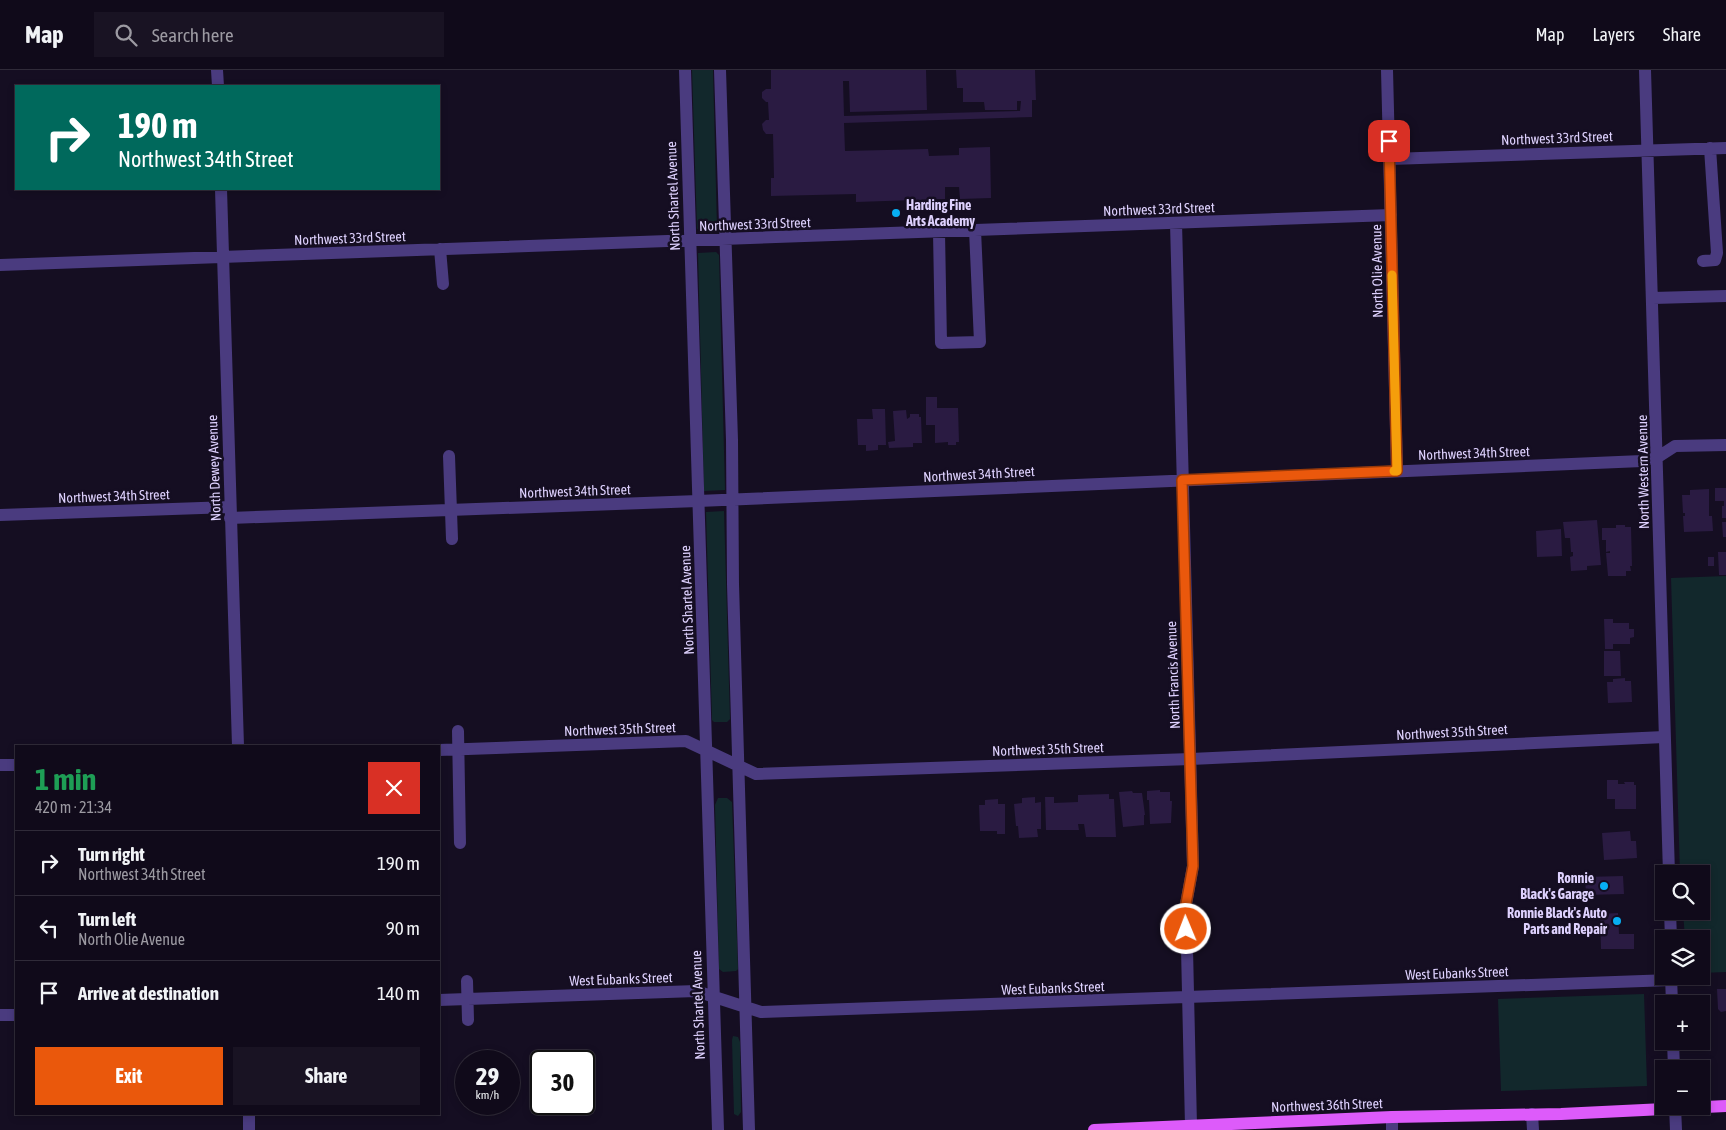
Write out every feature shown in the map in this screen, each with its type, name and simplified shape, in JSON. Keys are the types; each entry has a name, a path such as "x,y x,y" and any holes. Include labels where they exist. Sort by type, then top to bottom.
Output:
{"main road":[{"path":"1710,1107 1726,1106"},
{"name":"Northwest 36th Street","path":"1094,1130 1191,1126 1392,1124 1532,1114 1655,1109"}],"street":[{"path":"218,70 218,85"},
{"name":"North Shartel Avenue","path":"685,70 718,1130"},
{"path":"720,70 749,1130"},
{"name":"North Olie Avenue","path":"1387,70 1397,471"},
{"name":"North Western Avenue","path":"1645,70 1669,865"},
{"path":"1703,261 1715,260 1717,253 1710,148"},
{"name":"Northwest 33rd Street","path":"1390,159 1726,148"},
{"name":"North Dewey Avenue","path":"221,190 238,745"},
{"name":"Northwest 33rd Street","path":"0,265 1390,216"},
{"name":"North Francis Avenue","path":"1176,223 1193,873 1186,904 1191,1126"},
{"path":"939,232 941,343 980,342 975,230"},
{"path":"440,250 443,284"},
{"path":"1653,298 1726,296"},
{"name":"Northwest 34th Street","path":"0,515 451,510 732,500 1642,461 1658,457 1675,446 1726,445"},
{"path":"449,456 452,539"},
{"path":"458,731 460,843"},
{"name":"Northwest 35th Street","path":"440,750 686,741 756,774 1191,759 1664,737"},
{"path":"0,765 15,765"},
{"name":"West Eubanks Street","path":"440,1000 696,991 761,1012 1189,998 1655,979"},
{"path":"467,981 468,1020"},
{"path":"0,1015 15,1014"},
{"path":"1532,1114 1533,1130"},
{"path":"249,1115 249,1130"},
{"path":"1675,1115 1676,1130"}],"green space":[{"path":"692,70 713,70 717,228 697,229"},
{"path":"716,252 719,255 725,490 704,491 698,253"},
{"path":"724,511 730,719 727,722 714,722 712,720 706,512"},
{"path":"1726,576 1726,972 1710,973 1710,930 1684,930 1684,920 1710,920 1710,865 1680,865 1671,578"},
{"path":"718,798 727,798 732,802 738,969 736,971 723,972 719,969 715,805"},
{"path":"1644,994 1647,1086 1501,1091 1498,999"},
{"path":"733,1036 738,1037 740,1042 741,1112 738,1116 734,1114"}],"building":[{"path":"771,70 926,70 927,110 850,112 849,81 843,81 844,116 1020,111 1021,101 1017,101 1017,110 985,110 984,102 963,102 963,88 957,88 956,70 1035,70 1036,100 1032,100 1032,117 844,123 845,151 928,149 929,156 959,155 959,148 990,147 991,198 960,199 959,187 945,187 945,199 856,202 856,194 771,196 771,178 774,178 773,134 766,134 763,130 762,124 769,120 768,102 762,98 762,92 766,89 771,89"},
{"path":"926,397 937,397 937,408 958,408 959,442 956,442 956,445 948,445 948,442 935,443 935,425 926,425"},
{"path":"872,409 885,409 886,445 878,445 878,450 866,451 866,445 858,445 857,419 873,419"},
{"path":"906,410 907,419 910,417 910,414 919,414 919,417 921,417 922,443 913,443 913,447 889,448 888,442 895,441 893,411"},
{"path":"1715,488 1726,488 1726,518 1722,518 1724,501 1715,501"},
{"path":"1709,489 1709,516 1712,516 1713,531 1684,532 1683,516 1685,516 1685,513 1683,513 1682,495 1690,495 1690,490"},
{"path":"1597,520 1601,565 1587,566 1587,570 1571,571 1570,557 1573,556 1573,552 1571,552 1570,538 1565,538 1563,522"},
{"path":"1722,522 1726,522 1726,537 1723,537"},
{"path":"1616,525 1631,527 1632,566 1630,566 1631,571 1626,571 1626,576 1608,576 1606,553 1610,553 1610,551 1606,552 1606,540 1602,540 1602,528 1616,528"},
{"path":"1561,529 1562,556 1537,557 1536,531"},
{"path":"1718,552 1726,552 1726,575 1719,575"},
{"path":"1708,557 1714,557 1714,566 1708,566"},
{"path":"1604,619 1613,619 1613,623 1629,623 1629,629 1634,629 1634,637 1630,638 1630,644 1613,644 1613,649 1605,649"},
{"path":"1604,651 1620,651 1621,676 1604,676"},
{"path":"1625,678 1625,681 1631,681 1632,702 1608,703 1607,682 1613,682 1613,679"},
{"path":"1607,780 1618,780 1618,784 1634,782 1634,785 1636,785 1636,809 1615,809 1615,799 1607,799"},
{"path":"1160,790 1160,792 1170,792 1170,801 1172,801 1171,823 1150,824 1147,791"},
{"path":"1132,791 1133,793 1142,793 1145,815 1144,825 1123,827 1119,792"},
{"path":"1109,794 1109,799 1114,799 1116,837 1086,837 1084,824 1078,824 1079,830 1046,830 1045,797 1054,797 1054,803 1078,802 1078,795"},
{"path":"1035,797 1035,803 1041,802 1041,829 1037,829 1038,837 1019,838 1014,804 1022,803 1022,798"},
{"path":"998,799 998,804 1005,804 1005,834 997,834 997,831 980,831 979,805 985,805 985,800"},
{"path":"1630,831 1631,841 1636,841 1637,858 1604,860 1602,833"},
{"name":"Ronnie Black's Garage","path":"1623,876 1624,894 1586,895 1585,877"},
{"path":"1618,913 1619,934 1634,934 1634,949 1601,949 1600,914"},
{"path":"1717,989 1726,989 1726,1011 1721,1012 1718,1009"}],"slow traffic":[{"path":"1392,275 1397,471 1394,471"}],"place":[{"name":"Harding Fine Arts Academy","path":"896,213"},
{"name":"Ronnie Black's Garage","path":"1604,886"},
{"name":"Ronnie Black's Auto Parts and Repair","path":"1617,921"}],"route":[{"path":"1186,929 1186,904 1193,866 1182,480 1397,471 1389,141"}]}
